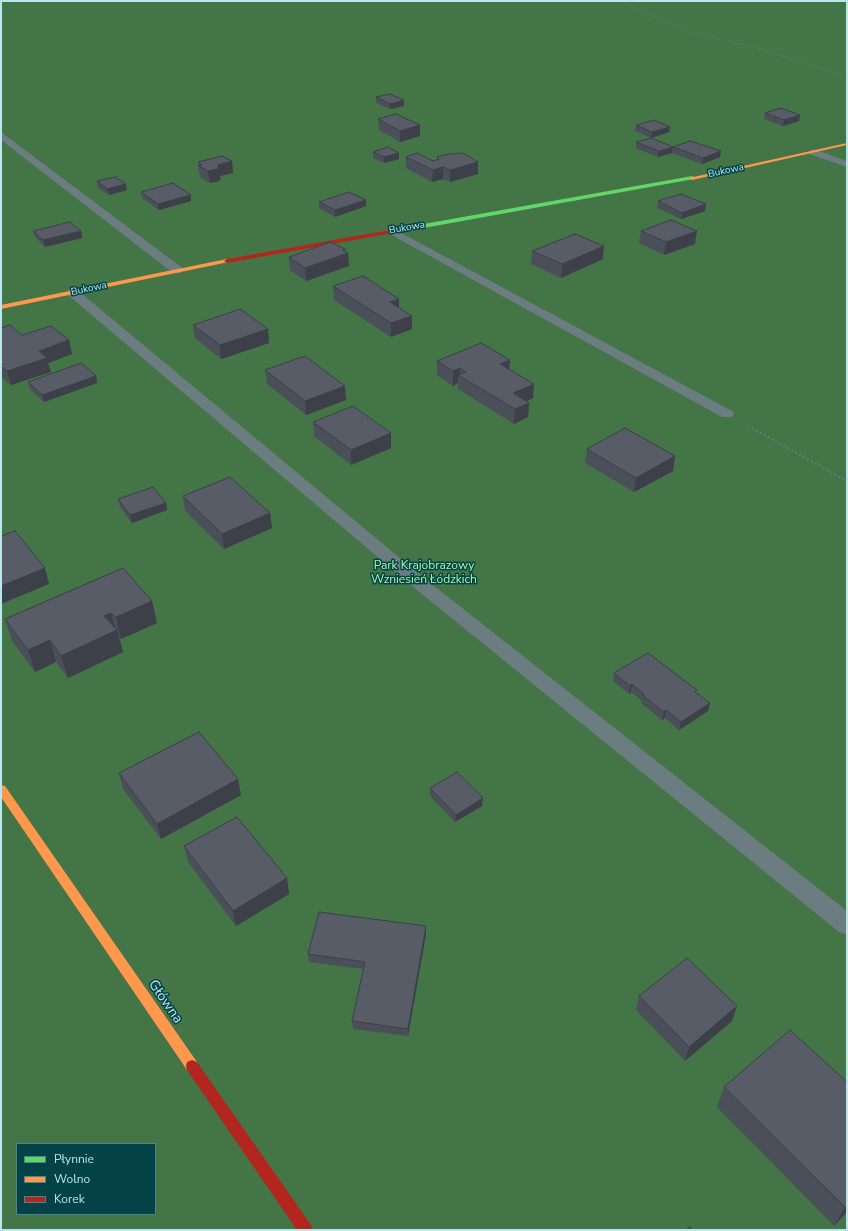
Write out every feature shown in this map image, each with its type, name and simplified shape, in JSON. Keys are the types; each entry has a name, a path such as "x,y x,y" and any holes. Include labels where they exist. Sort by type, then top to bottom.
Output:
{"street":[{"name":"Bukowa","path":"1,307 177,270 707,175 847,144"},
{"name":"Główna","path":"1,789 306,1230"}],"lane":[{"path":"1,136 177,270"},
{"path":"813,152 847,164"},
{"path":"392,231 727,414"},
{"path":"72,292 418,582 847,925"}],"path":[{"path":"620,1 689,32 755,47 847,77"},
{"path":"727,414 847,481"}],"green space":[{"name":"Park Krajobrazowy Wzniesień Łódzkich","path":"1,1 847,1 847,1230 1,1230"}],"building":[{"path":"390,94 404,100 390,104 376,97"},
{"path":"781,108 800,115 784,120 765,113"},
{"path":"396,114 420,125 400,131 378,119"},
{"path":"654,120 670,127 652,132 636,125"},
{"path":"651,138 673,147 659,151 636,142"},
{"path":"690,141 721,151 703,158 673,147"},
{"path":"388,147 399,153 384,157 373,152"},
{"path":"417,153 433,161 439,159 437,157 463,153 478,162 450,170 443,167 433,170 406,157"},
{"path":"222,156 232,161 218,165 219,166 217,169 208,171 199,166 202,165 198,162"},
{"path":"115,177 126,184 107,189 97,181"},
{"path":"173,183 191,195 158,204 141,192"},
{"path":"349,192 366,200 335,210 319,202"},
{"path":"681,194 706,204 682,213 658,201"},
{"path":"671,220 697,231 666,242 641,231"},
{"path":"70,222 81,231 43,240 33,231"},
{"path":"575,234 604,246 562,264 532,251"},
{"path":"330,242 345,249 343,250 348,253 305,268 289,257"},
{"path":"363,276 399,299 390,302 412,316 391,323 333,286"},
{"path":"240,309 268,329 220,345 193,325"},
{"path":"10,325 22,335 51,326 69,340 39,351 47,358 7,371 1,366 1,328"},
{"path":"481,343 510,360 500,364 534,384 513,393 529,403 515,409 458,375 466,372 460,368 453,371 437,361"},
{"path":"305,356 345,386 305,401 265,370"},
{"path":"81,363 96,376 42,395 28,382"},
{"path":"353,406 391,433 351,450 313,422"},
{"path":"625,428 675,456 636,478 587,449"},
{"path":"230,477 270,513 222,534 183,496"},
{"path":"153,487 166,503 130,515 118,499"},
{"path":"15,531 45,568 1,586 1,536"},
{"path":"123,568 152,601 116,617 111,613 104,616 117,630 61,656 50,640 28,650 5,619"},
{"path":"648,653 697,690 695,692 710,703 681,722 666,710 664,712 642,695 644,694 632,684 630,686 614,673"},
{"path":"199,732 238,779 157,824 119,773"},
{"path":"457,772 483,798 456,815 430,788"},
{"path":"237,817 287,878 233,911 184,846"},
{"path":"319,912 426,926 408,1029 352,1021 365,962 308,954"},
{"path":"687,958 737,1006 689,1047 639,996"},
{"path":"790,1030 847,1082 847,1206 845,1207 724,1087"}],"traffic: fast":[{"path":"407,229 692,178"}],"traffic: slow":[{"path":"692,178 847,144"},
{"path":"1,307 227,261"},
{"path":"1,789 192,1066"}],"traffic: jam":[{"path":"227,261 407,229"},
{"path":"192,1066 306,1230"}]}
